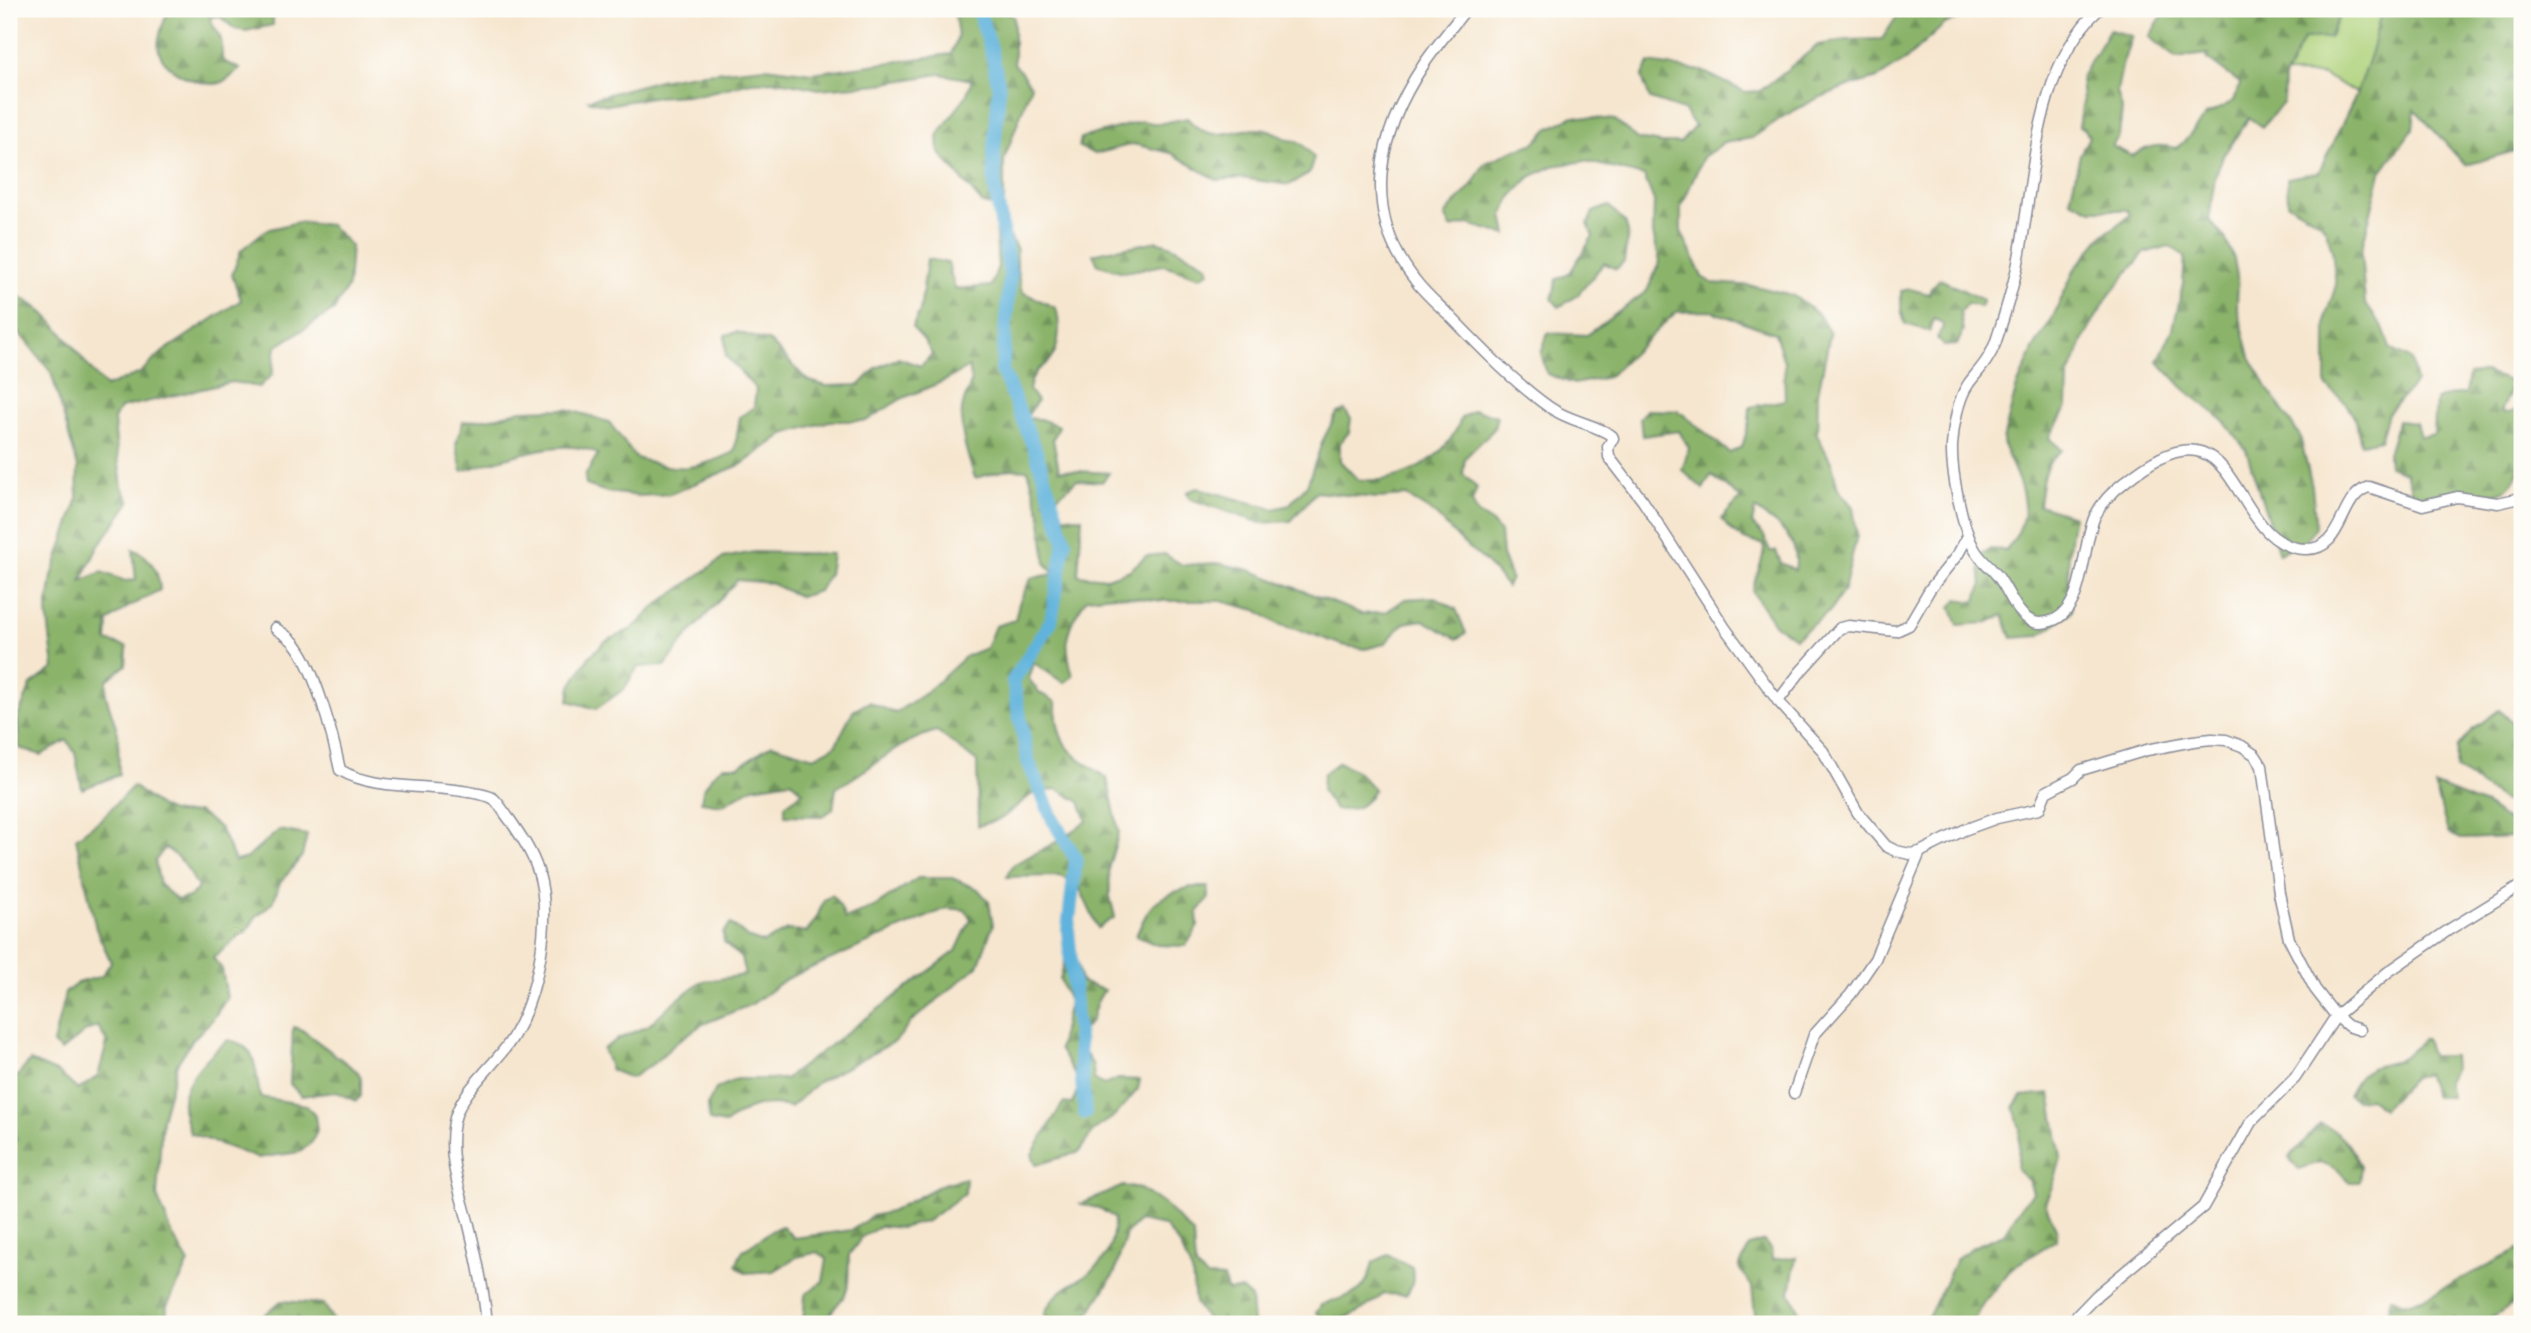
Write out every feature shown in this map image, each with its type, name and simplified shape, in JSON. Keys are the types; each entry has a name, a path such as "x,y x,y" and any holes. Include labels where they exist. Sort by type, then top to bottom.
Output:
{"street":[{"path":"1465,9 1422,66 1392,128 1381,169 1380,191 1387,230 1415,280 1486,352 1554,411 1612,436 1608,447 1609,457 1643,501 1725,628 1778,701 1823,751 1858,813 1876,836 1896,851 1910,854 1920,852 1964,830 1997,818 2039,809 2046,792 2073,778 2081,770 2147,750 2193,741 2226,740 2242,746 2255,755 2262,766 2288,939 2315,989 2336,1016 2348,1026 2360,1030"},
{"path":"2099,9 2065,55 2053,83 2031,177 2020,255 2006,307 1989,358 1967,386 1953,433 1954,469 1968,536 1977,554 1994,570 2024,616 2037,623 2055,620 2067,610 2076,595 2087,539 2102,505 2124,481 2147,465 2174,452 2190,450 2212,458 2225,469 2252,511 2273,536 2288,545 2306,550 2314,549 2334,535 2355,495 2369,487 2423,505 2454,497 2498,503 2516,499 2522,494"},
{"path":"1778,701 1839,628 1844,626 1896,631 1909,625 1930,589 1958,554 1968,536"},
{"path":"1958,554 1977,554"},
{"path":"275,628 296,644 312,676 340,770 353,778 461,789 493,798 527,844 538,872 544,902 538,970 528,1008 514,1037 465,1097 454,1119 451,1151 484,1293 487,1324"},
{"path":"1794,1093 1814,1035 1852,994 1875,959 1920,852"},
{"path":"2069,1324 2097,1295 2203,1208 2251,1122 2295,1078 2336,1016 2388,972 2450,929 2522,885"}],"green space":[{"path":"168,9 237,9 239,12 264,13 273,15 273,25 246,31 235,29 219,16 210,17 221,39 222,58 240,69 223,82 206,83 176,72 162,58 159,40"},
{"path":"954,9 1001,9 1014,17 1014,63 1031,86 1004,160 1004,209 983,204 939,152 938,135 966,96 972,80 940,74 880,84 819,89 779,81 751,82 703,94 652,97 608,105 587,100 659,80 694,74 765,67 812,73 951,54 958,37"},
{"path":"1902,9 1975,9 1972,13 1945,24 1904,61 1878,78 1814,100 1752,138 1724,143 1703,157 1681,207 1681,231 1702,277 1712,283 1755,286 1792,295 1819,315 1830,334 1818,393 1817,434 1832,464 1838,489 1853,507 1857,535 1844,590 1830,611 1795,638 1775,625 1752,591 1764,544 1740,536 1721,519 1741,498 1711,475 1703,489 1682,470 1689,448 1679,431 1642,436 1640,418 1647,410 1679,411 1730,453 1742,447 1749,423 1750,407 1785,400 1784,362 1775,333 1711,311 1676,312 1608,377 1574,384 1547,374 1541,353 1548,333 1587,335 1647,291 1660,262 1653,234 1654,201 1644,176 1585,161 1553,166 1530,177 1511,197 1503,214 1507,235 1468,224 1451,228 1445,215 1472,185 1484,164 1535,143 1548,129 1573,116 1615,120 1637,139 1680,143 1695,126 1683,110 1650,99 1642,77 1649,63 1702,71 1745,92 1760,91 1818,45 1847,40 1882,39","holes":["1755,509 1779,527 1791,541 1795,550 1795,570 1781,563 1776,551 1770,551 1764,536 1752,524"]},
{"path":"2167,9 2343,9 2329,38 2303,39 2284,78 2283,103 2262,127 2249,118 2223,156 2215,177 2209,220 2225,238 2234,259 2238,281 2237,305 2250,357 2300,436 2312,487 2316,528 2306,539 2279,554 2246,450 2223,420 2182,387 2158,361 2173,329 2183,284 2185,256 2169,246 2144,253 2110,294 2087,332 2068,377 2067,407 2049,438 2062,450 2047,468 2042,481 2039,505 2074,516 2068,564 2072,611 2039,636 2012,638 2003,615 1986,623 1958,625 1951,607 1958,599 1975,602 1982,586 1979,556 1989,549 2006,550 2022,523 2024,511 2021,487 2003,440 2016,389 2033,349 2052,319 2075,269 2101,237 2130,215 2127,210 2092,210 2070,200 2080,154 2089,137 2085,129 2079,127 2083,102 2081,77 2109,30 2132,36 2117,92 2122,109 2119,136 2112,146 2132,156 2153,146 2176,148 2206,115 2234,101 2240,83 2206,58 2209,54 2176,58 2149,37"},
{"path":"2343,9 2391,9 2381,13 2357,93 2324,75 2286,74 2303,39 2329,38"},
{"path":"2391,9 2522,9 2522,149 2465,165 2415,109 2413,129 2381,172 2361,252 2365,303 2383,328 2390,348 2411,360 2416,382 2388,413 2380,440 2361,444 2351,411 2342,399 2326,386 2326,316 2336,285 2332,250 2326,230 2320,222 2288,204 2287,178 2319,172 2356,95 2381,13"},
{"path":"1187,118 1196,127 1213,134 1263,129 1288,140 1298,141 1314,158 1309,174 1289,185 1241,178 1217,180 1171,153 1133,144 1095,154 1079,147 1081,138 1142,121 1158,124"},
{"path":"1609,206 1625,222 1628,232 1624,262 1616,269 1604,263 1577,296 1559,307 1552,299 1557,279 1569,274 1593,236 1588,224 1593,212"},
{"path":"298,222 330,225 351,246 348,286 334,310 276,347 272,375 259,387 232,382 120,408 114,419 122,487 130,502 98,547 81,581 102,572 125,581 136,580 133,549 152,565 160,590 128,607 108,622 107,641 127,647 126,665 107,680 106,696 118,733 119,775 82,789 75,753 67,740 41,755 19,748 18,717 31,685 54,668 47,612 52,576 77,501 78,467 51,372 21,335 9,328 9,292 25,300 52,321 106,387 140,373 164,351 241,300 232,275 241,250 266,230"},
{"path":"1005,227 1017,250 1017,270 1022,292 1056,308 1058,319 1056,349 1050,360 1036,371 1031,381 1029,390 1037,401 1026,418 1040,419 1059,426 1053,439 1059,470 1109,473 1102,482 1077,480 1051,502 1064,516 1082,518 1078,575 1107,578 1130,570 1146,556 1165,554 1182,565 1217,563 1250,570 1362,614 1386,612 1405,599 1434,597 1456,609 1466,633 1457,639 1423,620 1404,623 1384,644 1365,649 1342,645 1278,624 1256,610 1221,601 1163,601 1114,595 1087,598 1074,618 1068,635 1068,653 1073,676 1064,683 1034,663 1029,679 1040,693 1056,702 1059,730 1068,748 1107,778 1119,832 1109,866 1110,897 1115,917 1098,928 1077,882 1060,876 1007,877 1013,865 1062,839 1087,821 1080,802 1057,789 1032,794 1002,818 978,826 977,762 937,731 897,749 836,788 833,809 823,816 785,815 785,805 803,792 791,781 753,787 722,805 701,802 703,790 723,766 739,766 772,744 814,757 835,746 853,711 869,702 895,713 928,691 966,656 986,648 995,626 1015,620 1019,603 1031,578 1054,574 1046,564 1040,512 1028,470 1010,469 975,478 961,419 971,380 969,367 901,399 866,421 830,421 784,434 742,464 670,494 639,496 607,492 586,485 585,476 598,454 567,447 531,451 462,471 456,444 463,422 498,417 521,410 567,409 609,422 636,458 675,467 696,466 719,459 734,452 740,417 754,407 756,389 726,356 725,335 737,332 770,342 807,380 826,386 860,385 876,368 898,358 921,366 932,354 912,327 920,311 927,259 948,263 955,289 991,286 998,267 996,233"},
{"path":"1156,241 1172,246 1207,265 1209,272 1200,277 1164,265 1124,272 1098,265 1093,254 1140,245"},
{"path":"1940,279 1983,300 1980,307 1967,303 1960,312 1963,331 1957,345 1944,346 1937,338 1943,327 1942,323 1934,319 1930,331 1905,324 1901,309 1901,291 1910,289 1929,294"},
{"path":"2485,372 2514,383 2501,412 2509,413 2522,408 2522,457 2514,482 2505,490 2491,496 2472,497 2446,493 2413,496 2406,472 2389,466 2388,454 2398,421 2416,423 2420,437 2434,434 2436,400 2466,393 2469,374"},
{"path":"1345,410 1351,419 1349,432 1340,443 1340,461 1358,480 1387,479 1422,465 1441,450 1456,430 1461,418 1474,410 1497,416 1494,429 1465,458 1463,474 1477,488 1472,502 1477,513 1490,521 1500,532 1502,555 1511,578 1507,587 1486,562 1435,514 1406,496 1377,498 1316,492 1291,521 1261,523 1190,499 1187,492 1197,488 1274,509 1289,505 1307,485 1323,440 1337,413"},
{"path":"754,552 832,554 829,574 819,591 800,597 770,583 737,580 665,666 638,667 624,689 596,709 569,701 571,686 589,657 606,641 632,629 657,605 723,558"},
{"path":"2499,710 2522,734 2522,780 2510,805 2456,769 2457,748 2473,729"},
{"path":"1339,762 1358,772 1374,789 1359,807 1335,810 1322,791 1323,774"},
{"path":"133,786 163,808 178,813 198,812 220,828 235,861 247,858 279,830 307,835 302,856 280,883 273,902 256,917 249,928 213,958 222,969 227,998 212,1020 193,1039 177,1064 162,1119 157,1196 173,1236 189,1263 167,1306 166,1324 9,1324 9,1144 17,1139 9,1131 9,1086 30,1061 59,1073 78,1090 98,1076 107,1043 98,1026 86,1031 61,1051 53,1044 65,993 77,983 102,976 111,962 96,929 76,838 100,820","holes":["165,848 184,865 198,888 190,897 177,900 160,885 155,861"]},
{"path":"2435,786 2485,805 2522,830 2512,837 2461,839 2448,833"},
{"path":"918,878 952,878 978,889 989,902 993,925 978,966 912,1021 896,1041 818,1082 791,1107 756,1106 725,1124 709,1121 708,1104 716,1089 737,1079 785,1079 956,951 971,919 965,910 947,908 786,979 752,1004 703,1024 631,1078 611,1070 603,1049 648,1026 700,982 745,975 741,958 724,942 723,933 731,924 747,937 763,943 787,930 807,932 824,900 832,895 845,919 874,907"},
{"path":"1191,887 1208,887 1209,898 1197,912 1198,926 1186,946 1157,945 1136,936 1150,908 1156,902"},
{"path":"1072,953 1077,962 1081,982 1104,990 1091,1021 1081,1033 1080,1043 1093,1066 1094,1079 1104,1085 1118,1079 1140,1080 1138,1089 1116,1115 1094,1130 1079,1152 1036,1165 1032,1154 1063,1103 1072,1104 1080,1083 1059,1049 1069,1002 1060,979 1066,956"},
{"path":"293,1027 302,1030 358,1072 361,1079 361,1096 356,1101 336,1092 301,1096 290,1084"},
{"path":"2422,1039 2426,1039 2431,1056 2453,1056 2454,1070 2447,1083 2450,1097 2435,1097 2426,1074 2413,1078 2383,1109 2369,1099 2357,1100 2348,1095 2355,1082 2368,1069 2406,1055"},
{"path":"228,1040 245,1047 250,1053 256,1069 260,1097 306,1105 315,1116 317,1130 312,1142 300,1152 257,1158 190,1133 183,1109 187,1087 206,1060"},
{"path":"2050,1093 2061,1158 2045,1203 2057,1231 2056,1240 2013,1267 1983,1303 1972,1324 1922,1324 1926,1322 1957,1258 1973,1247 2004,1234 2033,1193 2029,1181 2017,1170 2020,1129 2014,1107 2022,1096"},
{"path":"2320,1124 2340,1135 2349,1146 2361,1166 2359,1182 2349,1182 2337,1169 2320,1162 2299,1169 2289,1158"},
{"path":"966,1178 965,1193 927,1221 901,1228 881,1226 862,1237 849,1255 848,1286 844,1297 833,1309 827,1324 803,1324 805,1295 823,1281 827,1259 818,1252 797,1257 774,1271 745,1273 736,1265 743,1250 782,1226 794,1238 852,1230 872,1216 890,1212 943,1184"},
{"path":"1123,1186 1140,1189 1164,1204 1193,1234 1195,1267 1207,1277 1224,1278 1227,1291 1242,1290 1251,1298 1253,1324 1207,1324 1195,1303 1192,1272 1180,1245 1164,1226 1139,1221 1126,1234 1115,1272 1090,1312 1077,1320 1054,1320 1044,1315 1062,1291 1096,1267 1105,1256 1112,1240 1114,1218 1101,1209 1081,1204"},
{"path":"1764,1241 1771,1250 1772,1260 1796,1257 1790,1293 1799,1310 1802,1324 1756,1324 1752,1287 1739,1268 1749,1246"},
{"path":"2522,1248 2522,1298 2482,1324 2385,1324 2391,1297 2404,1304 2428,1296"},
{"path":"1388,1255 1412,1267 1412,1282 1406,1295 1384,1294 1360,1311 1343,1318 1334,1319 1316,1313 1321,1305 1349,1296 1361,1288 1370,1274 1373,1262"},
{"path":"281,1301 324,1304 335,1324 254,1324"}],"waterway":[{"path":"978,9 991,49 999,88 994,152 995,188 1010,274 1002,370 1036,452 1065,541 1051,621 1013,681 1028,761 1053,820 1076,859 1068,930 1085,1113"}]}
